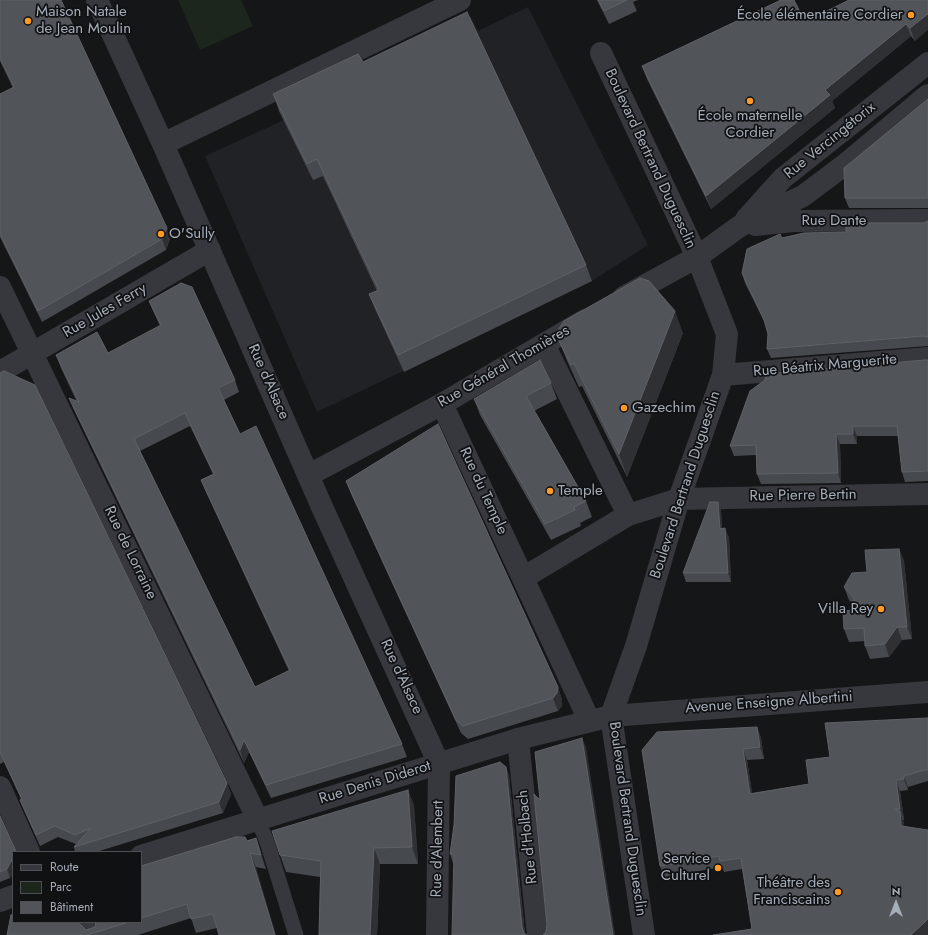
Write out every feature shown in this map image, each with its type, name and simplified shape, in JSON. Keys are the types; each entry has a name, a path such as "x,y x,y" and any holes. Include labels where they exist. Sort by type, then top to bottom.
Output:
{"street":[{"name":"Rue d'Alsace","path":"97,0 163,144 309,475 439,764"},
{"path":"163,144 460,0"},
{"name":"Boulevard Bertrand Duguesclin","path":"601,53 697,257 727,334 722,375 679,499 636,646 611,716 644,935"},
{"name":"Rue Vercingétorix","path":"740,226 783,178 928,63"},
{"name":"Rue Vercingétorix","path":"697,257 740,226 803,196 847,163 928,95"},
{"name":"Rue Dante","path":"740,226 794,221 928,220"},
{"name":"Rue Jules Ferry","path":"0,372 210,250"},
{"name":"Rue Général Thomières","path":"309,475 442,404 651,282 697,257"},
{"name":"Rue de Lorraine","path":"0,287 258,820"},
{"path":"544,344 628,515"},
{"name":"Rue Béatrix Marguerite","path":"722,375 928,358"},
{"name":"Rue du Temple","path":"442,404 589,720"},
{"name":"Rue Pierre Bertin","path":"679,499 928,494"},
{"path":"523,578 628,515 679,499"},
{"name":"Avenue Enseigne Albertini","path":"611,716 928,692"},
{"name":"Rue Denis Diderot","path":"142,856 518,739 589,720 611,716"},
{"name":"Rue d'Holbach","path":"518,739 538,935"},
{"name":"Rue d'Alembert","path":"437,935 439,764"},
{"path":"0,787 29,851"},
{"path":"0,901 12,896"}],"lane":[{"path":"258,820 267,842 296,935"},
{"path":"88,923 93,935"}],"shaded area":[{"path":"528,7 648,245 592,281 317,412 205,156 284,120 364,70 471,17 478,31"}],"green space":[{"path":"178,0 241,0 253,26 200,50"}],"building":[{"path":"0,0 61,0 167,228 162,239 38,311 0,234 0,94 14,87 0,58"},
{"path":"598,0 627,0 604,11"},
{"name":"École maternelle Cordier","path":"781,0 794,0 805,22 849,0 928,0 928,14 910,28 906,24 825,90 830,95 706,196 642,66"},
{"path":"467,12 586,265 398,355 369,294 379,290 317,159 307,164 273,94 358,54 363,62"},
{"path":"928,99 928,198 845,198 844,168"},
{"path":"928,221 928,337 923,336 767,349 768,334 764,320 742,273 747,249 780,234 782,238 804,233 846,232 846,223 924,223"},
{"name":"Gazechim","path":"640,278 649,281 675,311 619,454 574,363 571,365 559,341 562,339 558,330 564,321"},
{"path":"181,283 192,287 235,380 218,388 240,434 256,426 402,744 266,785 244,740 240,750 69,398 79,402 56,355 97,332 108,353 161,325 149,301","holes":["185,413 214,474 201,480 290,670 255,687 134,439"]},
{"name":"Temple","path":"540,360 551,383 526,396 586,501 574,507 575,510 545,524 474,399"},
{"path":"928,360 928,471 902,472 897,426 853,426 853,434 836,434 838,473 757,474 756,445 730,446 750,391 765,380 766,374"},
{"path":"4,371 35,385 227,783 219,802 74,847 91,828 75,835 55,826 36,835 20,800 22,799 0,752 0,373"},
{"path":"438,424 558,687 557,693 553,698 463,726 456,720 346,481"},
{"path":"710,502 718,502 720,529 725,528 728,573 683,573"},
{"name":"Villa Rey","path":"899,549 907,627 897,627 885,644 865,646 864,628 844,629 843,611 854,610 854,598 844,587 852,573 867,572 865,550"},
{"path":"928,718 928,770 904,776 904,779 896,780 900,809 895,809 900,812 901,826 928,830 928,919 911,935 713,935 752,929 741,858 720,861 719,856 660,866 642,750 657,732 757,727 760,747 743,749 750,794 809,784 806,760 830,757 825,723"},
{"path":"582,738 613,935 543,935 546,932 547,925 534,794 540,800 535,752"},
{"path":"500,762 506,767 522,927 524,933 527,935 452,935 454,854 450,854 454,825 456,776"},
{"path":"408,790 412,847 374,848 370,935 319,935 321,861 280,855 272,831"},
{"path":"0,816 16,851 12,851 12,860 7,869 0,872"},
{"path":"236,837 245,837 247,841 256,838 261,855 250,853 275,935 219,935 213,914 191,919 187,904 142,918 142,866"},
{"path":"11,915 12,923 80,923 86,930 95,927 96,923 126,923 87,935 7,935"}],"place":[{"name":"École élémentaire Cordier","path":"911,15"},
{"name":"Maison Natale de Jean Moulin","path":"28,21"},
{"name":"École maternelle Cordier","path":"750,101"},
{"name":"O'Sully","path":"161,234"},
{"name":"Gazechim","path":"624,408"},
{"name":"Temple","path":"550,491"},
{"name":"Villa Rey","path":"881,609"},
{"name":"Service Culturel","path":"718,868"},
{"name":"Théâtre des Franciscains","path":"838,892"}]}
